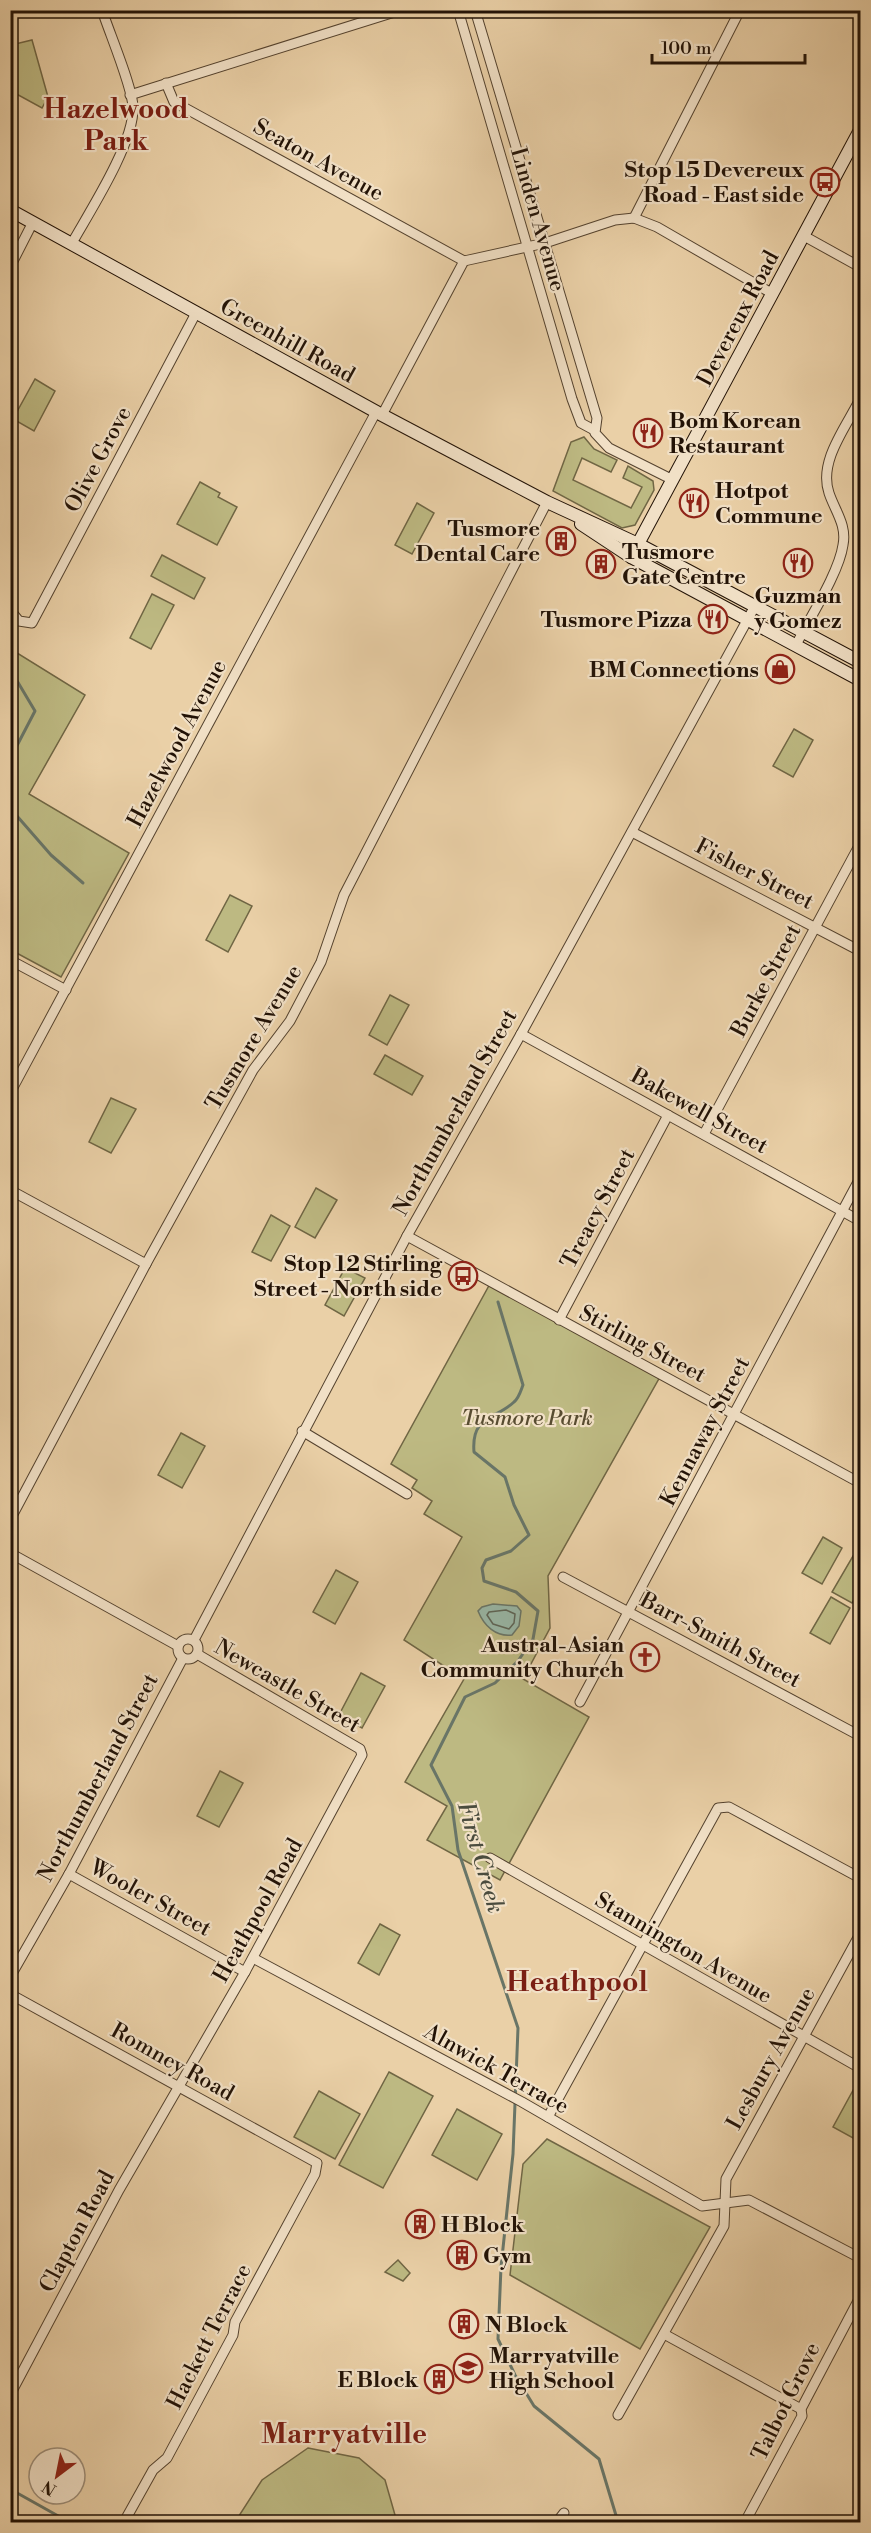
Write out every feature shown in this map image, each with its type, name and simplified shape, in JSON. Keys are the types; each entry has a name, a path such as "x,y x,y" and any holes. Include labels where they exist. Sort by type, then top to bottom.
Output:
{"main road":[{"name":"Devereux Road","path":"631,557 861,130"},
{"name":"Greenhill Road","path":"10,210 379,414 547,502 638,544 861,662"},
{"name":"Greenhill Road","path":"547,502 631,557 861,680"}],"street":[{"path":"72,243 120,153 130,128 134,108 102,10"},
{"path":"130,95 401,10"},
{"name":"Linden Avenue","path":"458,10 581,423 594,430 599,441 609,448 673,480"},
{"name":"Linden Avenue","path":"475,10 597,418 594,430"},
{"path":"634,218 740,10"},
{"name":"Seaton Avenue","path":"166,83 174,102 464,261"},
{"path":"464,261 545,243 615,220 634,218 657,227 774,294"},
{"path":"10,267 33,222"},
{"path":"804,236 861,267"},
{"name":"Hazelwood Avenue","path":"10,1092 464,261"},
{"name":"Olive Grove","path":"10,610 19,621 32,623 196,313"},
{"path":"568,385 584,380"},
{"path":"796,645 839,560 844,544 844,530 829,492 827,472 833,451 861,399"},
{"name":"Tusmore Avenue","path":"10,1520 146,1264 253,1070 290,1021 321,962 345,895 547,502"},
{"name":"Northumberland Street","path":"194,1640 406,1236 521,1034 755,606"},
{"name":"Fisher Street","path":"632,832 861,951"},
{"name":"Burke Street","path":"704,1134 861,844"},
{"path":"10,960 66,990"},
{"name":"Bakewell Street","path":"521,1034 861,1221"},
{"name":"Treacy Street","path":"559,1320 668,1115"},
{"name":"Kennaway Street","path":"580,1702 861,1178"},
{"path":"10,1190 146,1264"},
{"name":"Stirling Street","path":"406,1236 861,1483"},
{"path":"302,1431 407,1494"},
{"name":"Newcastle Street","path":"10,1553 178,1646"},
{"name":"Barr-Smith Street","path":"563,1577 861,1736"},
{"path":"183,1640 194,1640 198,1645 197,1654 192,1658 183,1658 178,1653 178,1646 183,1640"},
{"name":"Newcastle Street","path":"197,1654 360,1749"},
{"name":"Northumberland Street","path":"10,1977 69,1874 183,1658"},
{"name":"Heathpool Road","path":"177,2086 184,2080 253,1958 359,1764 362,1755 360,1749"},
{"path":"548,2117 718,1808 729,1807 861,1878"},
{"name":"Stannington Avenue","path":"490,1858 641,1946 861,2068"},
{"name":"Wooler Street","path":"69,1874 245,1972"},
{"name":"Lesbury Avenue","path":"618,2415 724,2226 723,2204 726,2179 861,1934"},
{"name":"Alnwick Terrace","path":"253,1958 548,2117 702,2205 748,2200 757,2202 861,2258"},
{"name":"Romney Road","path":"10,1994 317,2163"},
{"name":"Clapton Road","path":"12,2391 177,2086"},
{"name":"Hackett Terrace","path":"124,2523 153,2470 167,2458 233,2336 235,2322 315,2174 317,2163"},
{"name":"Talbot Grove","path":"745,2523 802,2416 801,2409 861,2297"},
{"path":"664,2334 801,2409"},
{"path":"557,2523 564,2513"}],"green space":[{"path":"32,40 48,97 42,108 11,91 11,45"},
{"path":"35,379 55,391 34,431 13,419"},
{"path":"584,437 594,449 617,460 611,472 582,458 573,480 631,508 642,487 623,478 628,466 653,481 654,490 635,525 622,528 553,491 571,442"},
{"path":"200,482 220,493 218,497 237,507 217,545 177,524"},
{"path":"417,503 434,513 412,554 395,545"},
{"path":"162,555 205,578 194,599 151,576"},
{"path":"152,594 174,605 151,649 130,638"},
{"path":"11,636 17,653 85,695 29,794 129,853 61,977 11,950"},
{"path":"794,729 813,740 793,777 773,766"},
{"path":"230,895 252,906 228,952 206,940"},
{"path":"390,995 409,1005 387,1045 369,1035"},
{"path":"385,1055 423,1076 412,1095 374,1074"},
{"path":"111,1098 136,1109 111,1153 89,1142"},
{"path":"316,1188 337,1200 315,1238 295,1227"},
{"path":"271,1215 290,1226 271,1261 252,1252"},
{"path":"345,1268 365,1278 344,1316 325,1305"},
{"name":"Tusmore Park","path":"491,1282 661,1375 548,1576 550,1628 523,1679 589,1717 500,1880 427,1840 447,1806 405,1782 464,1679 404,1640 462,1537 424,1514 432,1501 412,1488 417,1480 391,1464"},
{"path":"181,1433 205,1446 182,1488 158,1475"},
{"path":"823,1537 842,1548 822,1584 802,1573"},
{"path":"853,1556 860,1560 860,1588 852,1603 832,1592"},
{"path":"336,1570 358,1582 335,1624 313,1612"},
{"path":"831,1597 850,1608 830,1644 810,1633"},
{"path":"361,1673 385,1686 362,1728 339,1715"},
{"path":"220,1771 243,1783 219,1827 197,1816"},
{"path":"380,1924 400,1935 379,1975 358,1963"},
{"path":"389,2072 433,2096 383,2188 339,2165"},
{"path":"857,2083 860,2085 860,2123 853,2138 833,2127"},
{"path":"319,2091 360,2114 335,2159 294,2137"},
{"path":"457,2109 502,2134 477,2180 432,2155"},
{"path":"547,2139 710,2227 640,2349 510,2275 523,2164"},
{"path":"398,2260 410,2273 403,2281 385,2272"},
{"path":"308,2448 359,2458 385,2480 397,2522 235,2522 262,2480"}],"water":[{"path":"493,1604 517,1606 521,1611 519,1626 512,1635 501,1634 487,1626 478,1611 482,1607"}],"waterway":[{"name":"First Creek","path":"10,669 35,711 10,759"},
{"name":"First Creek","path":"10,808 51,855 83,883"},
{"name":"First Creek","path":"498,1302 523,1385 514,1402 480,1425 476,1431 474,1452 505,1477 514,1505 529,1535 511,1551 486,1560 482,1568 484,1581 516,1592 538,1611 533,1639 518,1661 495,1683 465,1697 431,1765 452,1806 458,1850 518,2028 513,2154 501,2267 498,2339 515,2375 534,2406 599,2459 618,2522"},
{"path":"10,2489 69,2522"}],"place":[{"name":"Stop 15 Devereux Road - East side","path":"825,182"},
{"name":"Bom Korean Restaurant","path":"648,433"},
{"name":"Hotpot Commune","path":"694,503"},
{"name":"Tusmore Dental Care","path":"561,541"},
{"name":"Guzman y Gomez","path":"798,563"},
{"name":"Tusmore Gate Centre","path":"601,564"},
{"name":"Tusmore Pizza","path":"713,619"},
{"name":"BM Connections","path":"780,669"},
{"name":"Stop 12 Stirling Street - North side","path":"463,1276"},
{"name":"Austral-Asian Community Church","path":"645,1657"},
{"name":"H Block","path":"420,2224"},
{"name":"Gym","path":"462,2255"},
{"name":"N Block","path":"464,2324"},
{"name":"Marryatville High School","path":"468,2368"},
{"name":"E Block","path":"439,2379"}],"district":[{"name":"Hazelwood Park","path":"116,124"},
{"name":"Heathpool","path":"577,1981"},
{"name":"Marryatville","path":"344,2433"}]}
